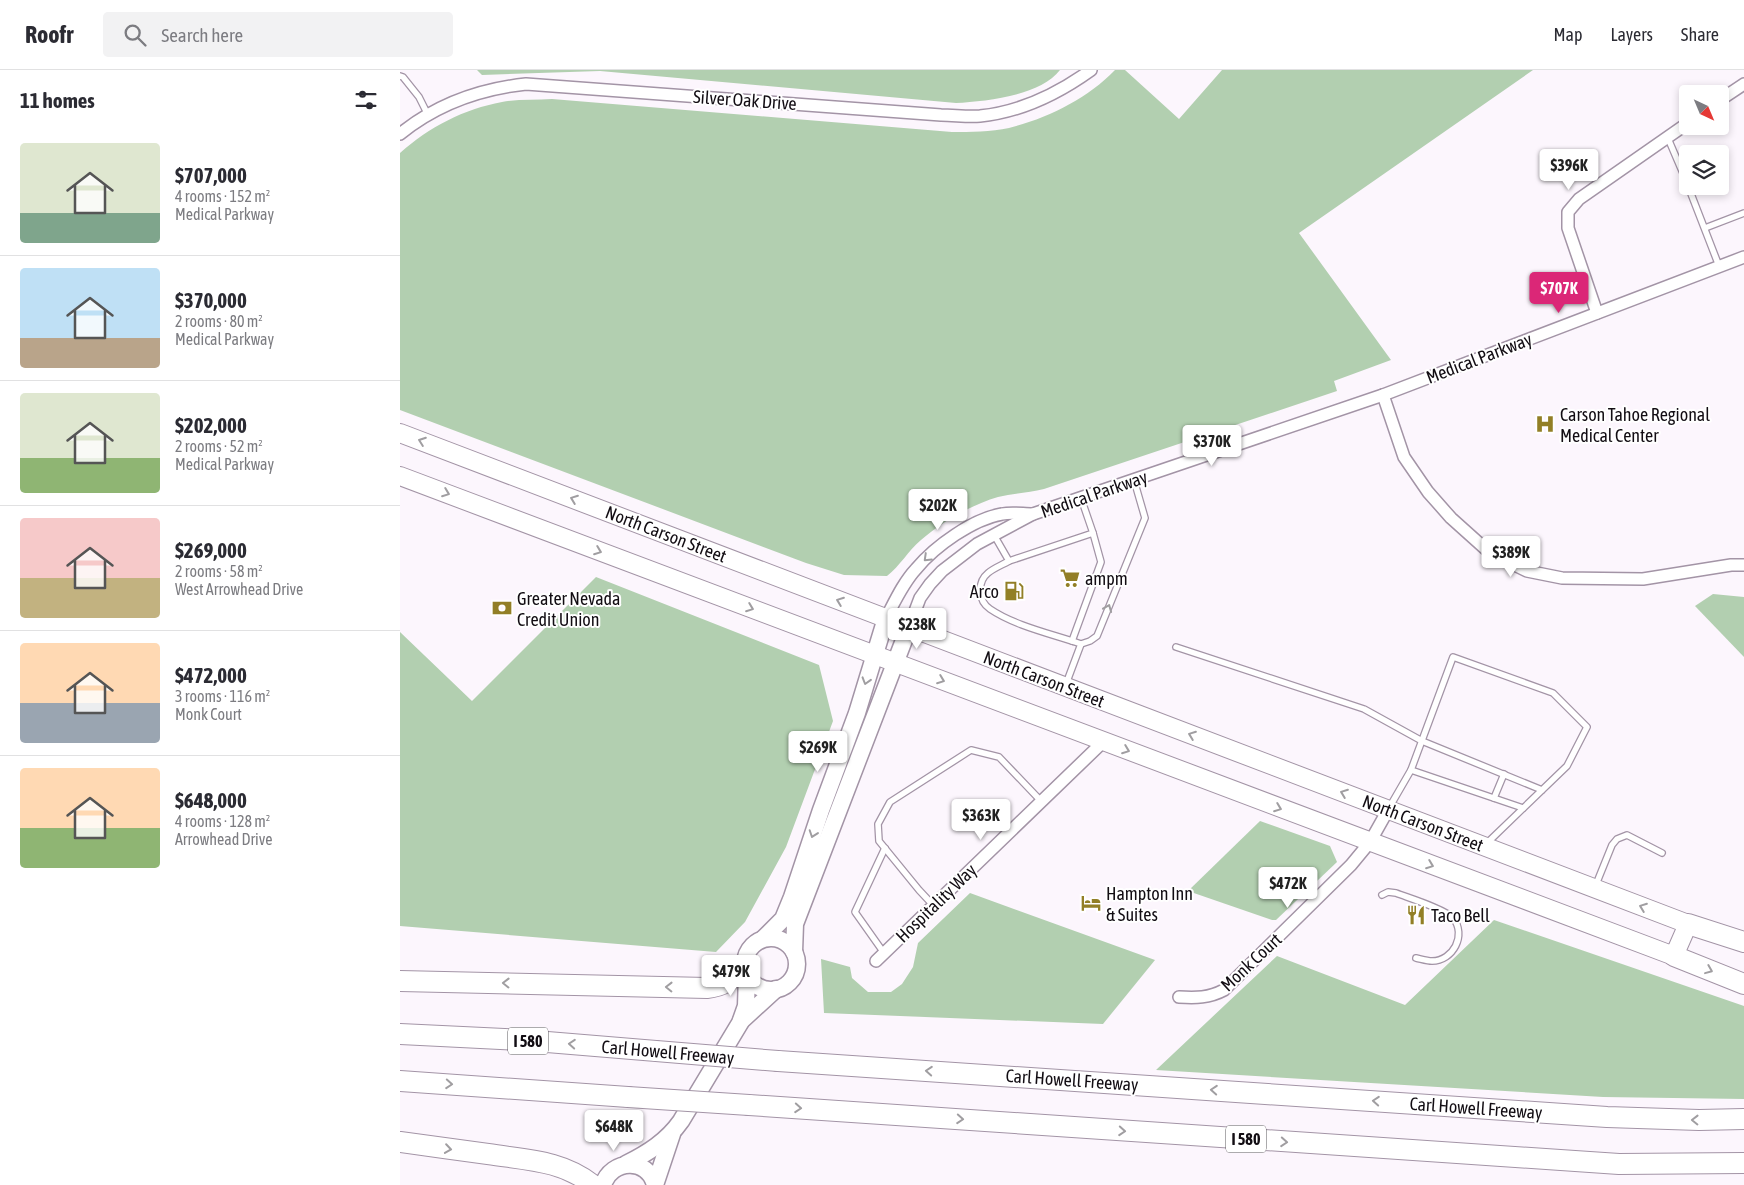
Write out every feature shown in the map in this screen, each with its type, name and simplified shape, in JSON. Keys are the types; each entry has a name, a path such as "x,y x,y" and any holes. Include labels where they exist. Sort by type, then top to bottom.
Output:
{"highway":[{"path":"1688,924 1744,942"},
{"path":"1674,956 1744,984"},
{"path":"400,981 707,988 721,986 746,970"},
{"name":"Carl Howell Freeway","path":"400,1034 523,1040 778,1061 1607,1118 1744,1119"},
{"name":"I 580","path":"400,1081 1619,1164 1744,1163"},
{"path":"400,1142 554,1164 573,1171 593,1185"}],"main road":[{"name":"North Carson Street","path":"400,433 1688,924"},
{"name":"North Carson Street","path":"400,476 1674,956"},
{"path":"655,1185 672,1134 706,1082 740,1023 746,1006 748,951 754,944 764,938 783,918 792,897 821,810 857,713 886,618"},
{"path":"740,1023 776,989 786,985 794,974 797,965 794,952 795,924 909,627"},
{"path":"1674,956 1688,924"},
{"path":"764,938 778,939 786,943 794,952"},
{"path":"746,970 755,984 766,989 776,989"},
{"path":"603,1185 606,1177 615,1168 654,1148 672,1134"},
{"path":"626,1164 636,1165 646,1170 655,1185"}],"street":[{"name":"Silver Oak Drive","path":"400,134 428,115 467,96 498,87 526,84 941,115 980,116 1014,109 1048,96 1076,82 1091,70"},
{"path":"1729,94 1744,84"},
{"path":"1597,313 1568,228 1568,212 1579,198 1679,129"},
{"name":"Medical Parkway","path":"909,627 920,598 942,570 977,544 1033,514 1383,395 1744,257"},
{"path":"1383,395 1404,457 1428,492 1451,518 1490,553 1527,571 1562,578 1644,579 1731,565 1744,565"},
{"name":"Medical Parkway","path":"886,618 901,590 916,569 938,547 986,518 1004,514 1033,514"},
{"name":"Hospitality Way","path":"880,957 1104,741"},
{"name":"Monk Court","path":"1179,998 1212,996 1224,990 1352,865 1370,842 1388,810"}],"lane":[{"path":"400,76 403,77 419,97 428,115"},
{"path":"1667,136 1679,164"},
{"path":"1692,195 1719,266"},
{"path":"1705,228 1744,214"},
{"path":"1093,533 1009,562 988,573 980,584 983,602 989,609 1013,621 1080,644 1090,641 1097,636 1145,518 1134,480"},
{"path":"1072,641 1101,562 1081,498"},
{"path":"994,535 1009,562"},
{"path":"1065,686 1080,644"},
{"path":"1176,647 1364,709 1422,741 1542,790"},
{"path":"1388,810 1410,770 1453,657 1553,694 1587,727 1567,766 1484,846"},
{"path":"934,905 919,890 879,841 878,824 890,802 972,750 1000,757 1041,801"},
{"path":"1410,770 1523,808"},
{"path":"1494,798 1504,774"},
{"path":"1595,889 1612,845 1617,839 1627,835 1662,853"},
{"path":"880,957 855,912 885,848"},
{"path":"1382,895 1388,892 1396,893 1448,913 1456,923 1458,942 1450,953 1432,961 1416,958"}],"green space":[{"path":"477,70 1060,70 1040,86 1012,96 956,103 600,71 482,75"},
{"path":"1115,70 1125,70 1179,119 1222,70 1533,70 1299,233 1391,360 1334,381 1337,391 1044,489 1004,496 978,504 948,520 916,544 887,576 844,575 806,563 400,410 400,153 423,135 448,120 474,109 502,102 552,99 952,132 988,131 1024,124 1052,113 1092,90"},
{"path":"596,577 819,665 833,721 786,847 745,922 716,952 400,926 400,632 472,701"},
{"path":"1713,594 1744,597 1744,657 1695,606"},
{"path":"1260,821 1330,846 1337,862 1276,920 1188,891"},
{"path":"970,893 1155,960 1103,1024 824,1013 821,959 850,967 852,978 868,992 891,992 902,984 913,967 918,943"},
{"path":"1494,920 1744,1006 1744,1099 1603,1097 1156,1070 1277,956 1405,1005"}],"place":[{"name":"Carson Tahoe Regional Medical Center","path":"1545,424"},
{"name":"ampm","path":"1070,578"},
{"name":"Arco","path":"1014,591"},
{"name":"Greater Nevada Credit Union","path":"502,608"},
{"name":"Hampton Inn & Suites","path":"1091,903"},
{"name":"Taco Bell","path":"1416,915"}]}
